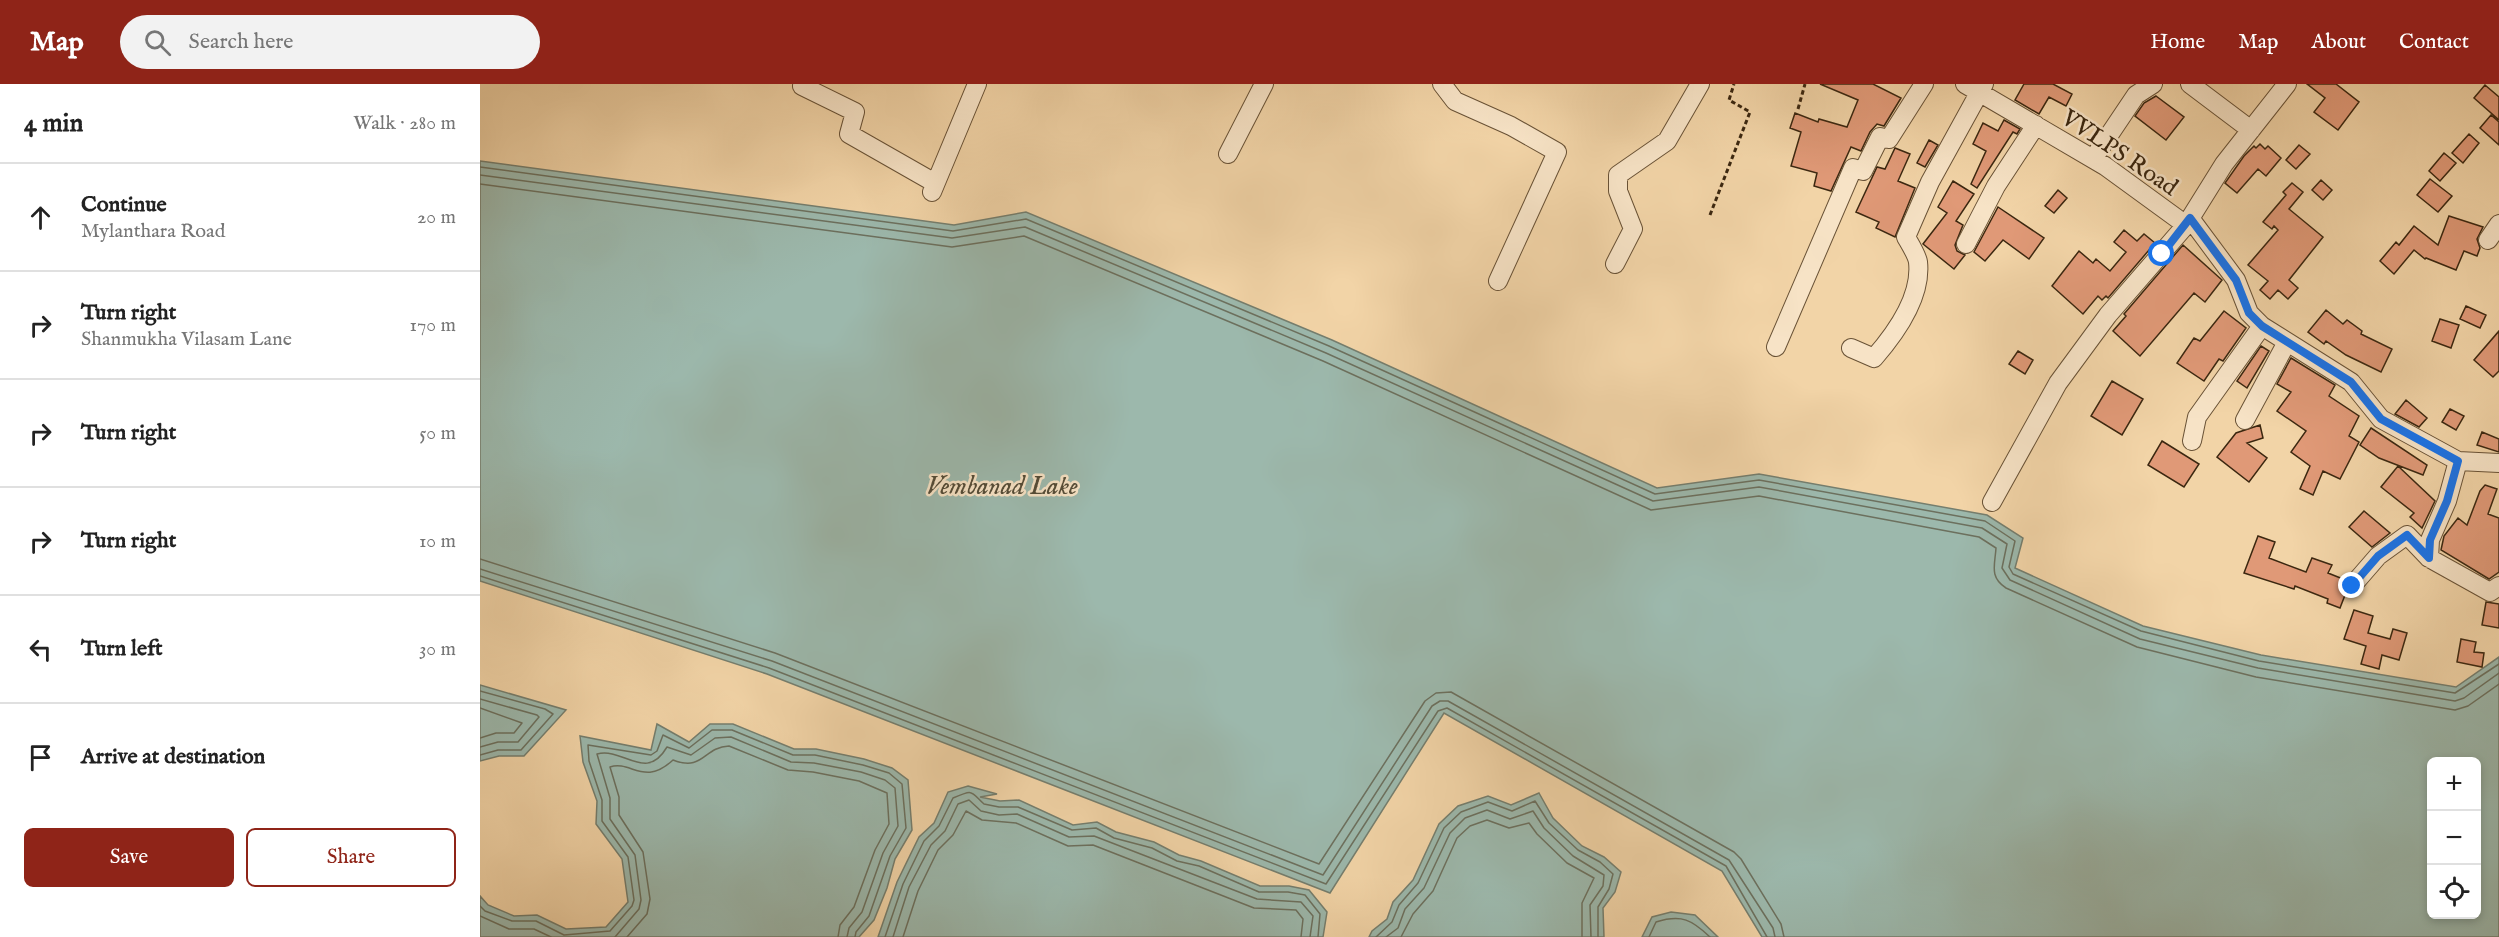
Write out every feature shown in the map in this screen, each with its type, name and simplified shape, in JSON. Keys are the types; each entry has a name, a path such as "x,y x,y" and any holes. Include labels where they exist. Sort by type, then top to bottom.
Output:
{"street":[{"path":"802,86 855,112 849,134 933,189 977,84"},
{"path":"1228,154 1263,84"},
{"path":"1442,84 1455,101 1511,126 1557,152 1498,281"},
{"path":"1615,264 1633,229 1618,191 1618,175 1667,141 1700,84"},
{"path":"1776,347 1853,168 1863,171 1880,137 1889,139 1924,84"},
{"path":"2093,159 2136,95 2153,84"},
{"path":"2190,84 2251,130"},
{"path":"1992,502 2058,383 2108,315 2188,222 2224,164 2287,84"},
{"path":"1851,348 1874,358 1891,339 1910,303 1914,294 1918,261 1906,237 1976,87"},
{"name":"VVLPS Road","path":"1976,87 2093,159 2188,222 2236,280 2249,313 2262,326"},
{"path":"1966,244 1996,186 2036,125"},
{"path":"2488,240 2499,224"},
{"path":"2192,441 2197,417 2262,326 2351,382 2381,419 2458,461 2499,463"},
{"path":"2245,420 2287,342"},
{"path":"2429,558 2430,540 2447,501 2458,461"},
{"path":"2352,586 2378,556 2407,535 2429,558 2490,592 2499,586"}],"path":[{"path":"1710,215 1750,112 1729,100 1734,84"},
{"path":"1798,109 1805,84"}],"water":[{"name":"Vembanad Lake","path":"480,161 954,225 1026,212 1332,340 1657,488 1759,474 1987,515 2023,538 2015,568 2143,626 2261,655 2456,687 2499,657 2499,937 1762,937 1722,871 1444,713 1330,893 767,674 480,581"},
{"path":"480,685 566,710 524,756 499,756 480,761"},
{"path":"657,724 689,742 710,724 733,724 794,749 816,749 864,759 892,768 908,780 912,830 895,859 887,888 874,920 859,937 480,937 480,896 488,905 514,916 537,915 566,929 606,927 628,902 622,859 596,824 597,801 583,762 580,736 651,750"},
{"path":"968,786 997,794 980,797 1000,801 1019,800 1073,825 1097,822 1116,832 1154,842 1179,855 1201,861 1260,886 1289,886 1309,890 1327,912 1323,937 878,937 897,882 919,837 934,823 948,792"},
{"path":"1539,793 1553,818 1582,846 1604,857 1621,872 1615,892 1603,908 1604,937 1369,937 1372,931 1387,919 1393,902 1413,880 1439,824 1458,806 1488,796 1511,805"},
{"path":"1671,912 1695,915 1718,937 1642,937 1652,917"}],"building":[{"path":"1820,84 1873,84 1901,98 1884,126 1877,124 1870,132 1861,151 1851,147 1831,191 1814,186 1817,173 1791,166 1801,132 1790,128 1795,113 1818,122 1819,119 1847,127 1858,100"},
{"path":"2024,84 2053,84 2072,94 2066,106 2049,97 2039,114 2015,100"},
{"path":"2307,84 2336,84 2359,102 2338,130 2314,112 2325,98"},
{"path":"2485,85 2499,97 2499,120 2474,98"},
{"path":"2156,96 2184,117 2166,140 2135,116 2144,103"},
{"path":"2491,115 2499,122 2499,145 2480,128"},
{"path":"2004,120 2020,129 2017,134 2013,132 1977,188 1971,184 1986,151 1973,144 1983,123 1998,131"},
{"path":"2469,134 2479,143 2463,163 2452,153"},
{"path":"1929,140 1938,145 1925,167 1917,163"},
{"path":"2260,144 2265,149 2268,146 2281,158 2266,176 2258,169 2237,193 2225,183 2244,156 2254,146 2256,148"},
{"path":"2299,145 2310,154 2296,169 2286,160"},
{"path":"1895,148 1910,154 1898,181 1915,188 1895,237 1876,228 1879,222 1856,212 1877,167 1885,169"},
{"path":"2444,153 2456,163 2440,181 2429,171"},
{"path":"2430,179 2452,196 2438,212 2417,195"},
{"path":"2321,180 2332,190 2323,200 2312,190"},
{"path":"1953,181 1974,194 1956,221 1963,225 1955,245 1957,251 1965,255 1954,269 1923,244 1947,213 1938,207"},
{"path":"2292,183 2303,192 2289,209 2323,237 2289,280 2298,288 2288,299 2278,290 2270,299 2260,290 2268,281 2248,265 2278,230 2274,226 2272,229 2263,222 2286,195 2283,192"},
{"path":"2058,190 2067,198 2054,213 2045,206"},
{"path":"1998,207 2044,238 2029,259 2003,240 1985,261 1974,252"},
{"path":"2449,216 2483,227 2477,239 2480,248 2477,256 2464,251 2456,270 2425,259 2414,250 2394,274 2380,261 2396,242 2399,245 2414,226 2438,245"},
{"path":"2124,230 2137,241 2144,234 2155,243 2108,298 2106,296 2102,300 2098,296 2083,314 2052,286 2079,251 2093,263 2096,259 2110,271 2126,252 2114,242"},
{"path":"2183,245 2222,280 2205,302 2194,293 2140,356 2113,331 2126,316 2124,314"},
{"path":"2466,306 2486,315 2480,328 2460,319"},
{"path":"2326,310 2343,324 2347,320 2362,331 2361,334 2392,349 2381,372 2346,355 2326,341 2324,344 2308,332"},
{"path":"2224,311 2246,328 2223,361 2219,359 2204,381 2177,363 2194,338 2200,341"},
{"path":"2440,319 2459,325 2451,348 2432,341"},
{"path":"2499,331 2499,371 2493,377 2474,360"},
{"path":"2261,346 2269,351 2247,388 2237,381"},
{"path":"2018,351 2033,360 2025,374 2009,364"},
{"path":"2291,358 2335,385 2329,396 2359,416 2349,436 2359,442 2340,479 2323,471 2313,495 2300,489 2310,466 2291,452 2306,431 2277,411 2291,392 2277,384"},
{"path":"2112,381 2143,399 2122,435 2091,416"},
{"path":"2406,400 2427,418 2419,427 2395,414"},
{"path":"2450,409 2464,416 2456,430 2442,422"},
{"path":"2260,425 2263,438 2247,443 2267,458 2249,482 2217,457 2236,433"},
{"path":"2371,428 2427,465 2423,475 2379,458 2360,445"},
{"path":"2482,432 2499,439 2499,452 2477,445"},
{"path":"2162,441 2199,464 2184,487 2148,465"},
{"path":"2398,466 2435,501 2422,528 2410,517 2414,513 2381,487"},
{"path":"2485,485 2497,489 2488,514 2499,518 2499,572 2489,579 2441,550 2444,536 2458,518 2467,525 2480,491"},
{"path":"2364,511 2390,533 2372,547 2349,527"},
{"path":"2258,536 2275,542 2269,558 2306,572 2312,558 2332,565 2328,573 2343,579 2341,589 2345,595 2340,608 2327,603 2328,599 2295,586 2294,589 2244,573"},
{"path":"2486,602 2499,604 2499,628 2482,625"},
{"path":"2354,610 2373,616 2368,633 2390,639 2393,629 2407,633 2399,660 2382,655 2379,669 2361,664 2366,646 2344,639"},
{"path":"2461,639 2476,642 2474,652 2484,653 2482,667 2457,662"}],"route":[{"path":"2162,254 2190,218 2236,280 2249,313 2262,326 2351,382 2381,419 2458,461 2447,501 2430,540 2429,558 2407,535 2378,556 2352,586"}]}
